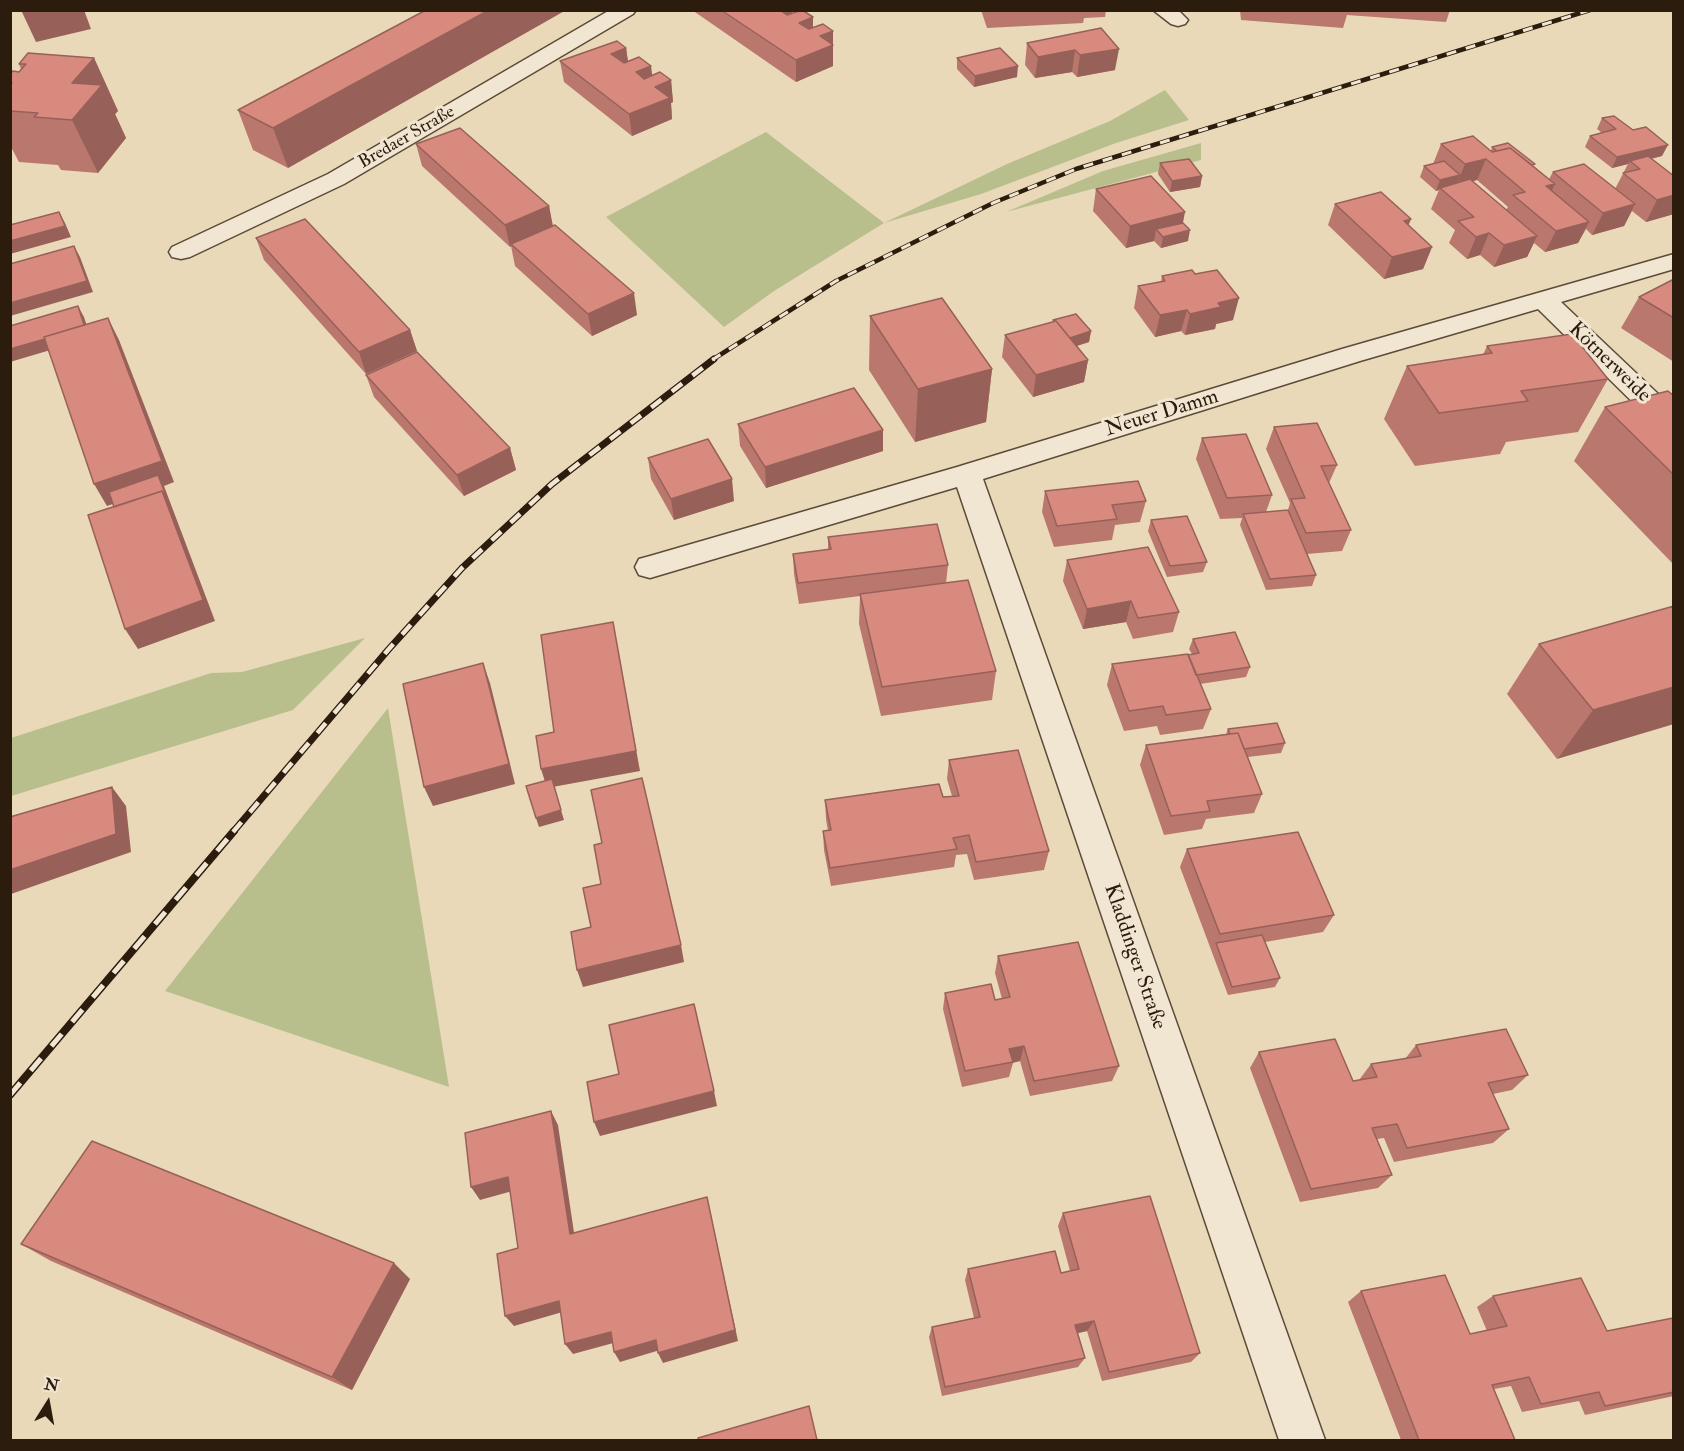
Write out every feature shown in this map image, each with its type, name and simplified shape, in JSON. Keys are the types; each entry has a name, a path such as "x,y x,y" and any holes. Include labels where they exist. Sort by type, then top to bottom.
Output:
{"street":[{"name":"Bredaer Straße","path":"181,252 336,180 626,10"},
{"name":"Neuer Damm","path":"650,567 967,474 1341,358 1545,301 1674,261"},
{"name":"Kötnerweide","path":"1545,301 1674,426"},
{"name":"Kladdinger Straße","path":"967,474 1302,1440"}],"green space":[{"path":"1165,90 1189,120 1116,143 981,194 884,223 1007,164 1110,121"},
{"path":"766,132 884,223 774,291 724,327 606,217"},
{"path":"1201,143 1201,160 1006,212 1103,171"},
{"path":"365,638 293,710 11,796 11,738 211,673 242,672"},
{"path":"388,708 449,1087 165,991"}],"building":[{"path":"426,10 489,10 273,128 238,110"},
{"path":"721,10 780,10 787,15 802,10 813,17 799,23 809,29 823,24 833,31 820,36 833,45 796,60"},
{"path":"1101,28 1119,49 1080,55 1075,50 1038,57 1027,43"},
{"path":"617,41 626,48 611,54 624,63 639,57 651,66 636,72 644,79 660,72 671,80 655,87 670,98 629,114 560,61"},
{"path":"1000,48 1018,66 975,76 957,58"},
{"path":"28,53 94,58 72,83 102,85 72,120 34,117 38,113 10,111 10,84 12,83 10,74 13,71 19,72 26,64 19,64"},
{"path":"1614,116 1633,130 1646,127 1668,145 1617,157 1590,136 1616,129 1602,118"},
{"path":"460,128 549,206 505,225 416,144"},
{"path":"1473,136 1492,152 1510,148 1555,184 1546,186 1589,222 1556,231 1513,195 1525,192 1486,159 1465,164 1441,144"},
{"path":"1508,143 1535,164 1532,165 1510,148 1497,151 1492,147"},
{"path":"1648,156 1674,176 1674,195 1657,200 1623,173 1640,169 1630,161"},
{"path":"1189,159 1202,176 1172,181 1160,163"},
{"path":"1444,161 1460,175 1440,180 1424,166"},
{"path":"1584,164 1635,204 1603,213 1553,172"},
{"path":"1151,176 1185,212 1130,226 1096,189"},
{"path":"1470,179 1537,236 1504,245 1489,233 1476,237 1458,221 1474,217 1440,188"},
{"path":"1381,192 1411,219 1404,221 1432,247 1392,257 1335,204"},
{"path":"59,212 65,226 10,241 10,225"},
{"path":"305,219 410,330 359,352 256,238"},
{"path":"1183,223 1190,230 1163,237 1156,229"},
{"path":"555,225 634,293 588,314 511,244"},
{"path":"74,246 87,281 10,303 10,264"},
{"path":"1192,270 1195,274 1217,270 1239,298 1218,303 1221,307 1190,314 1187,310 1160,315 1138,286 1165,281 1162,276"},
{"path":"1674,279 1674,318 1639,297"},
{"path":"942,298 992,369 918,389 870,316"},
{"path":"78,306 84,325 10,349 10,326"},
{"path":"1076,314 1091,331 1070,338 1053,320"},
{"path":"108,318 162,461 94,484 44,337"},
{"path":"1056,321 1088,360 1036,375 1005,335"},
{"path":"1572,334 1608,379 1521,391 1528,401 1439,413 1407,366 1492,353 1487,346"},
{"path":"417,352 510,448 457,475 366,375"},
{"path":"854,388 883,430 765,467 738,424"},
{"path":"1668,391 1674,396 1674,475 1605,407"},
{"path":"1317,423 1337,465 1321,466 1351,530 1306,533 1291,499 1305,498 1274,427"},
{"path":"1246,434 1272,495 1227,498 1202,438"},
{"path":"708,439 732,479 671,499 648,458"},
{"path":"158,475 168,501 162,491 114,507 109,492"},
{"path":"1138,481 1146,501 1112,505 1117,519 1057,526 1045,491"},
{"path":"162,491 203,600 125,629 88,515"},
{"path":"1288,510 1316,575 1270,579 1243,514"},
{"path":"1187,516 1207,562 1170,566 1151,520"},
{"path":"937,524 948,565 798,583 793,554 831,549 828,537"},
{"path":"1148,547 1179,612 1138,618 1131,601 1087,609 1067,560"},
{"path":"968,580 996,671 882,687 860,594"},
{"path":"1674,606 1674,687 1593,710 1539,644"},
{"path":"613,622 636,751 541,769 536,736 554,732 541,635"},
{"path":"1235,632 1250,667 1196,675 1188,655 1199,653 1193,639"},
{"path":"1188,654 1211,709 1166,715 1163,706 1129,711 1112,664"},
{"path":"483,663 509,764 424,787 403,684"},
{"path":"1277,723 1285,743 1244,749 1238,733 1230,734 1228,729"},
{"path":"1238,733 1262,794 1207,801 1210,811 1171,816 1146,745"},
{"path":"1018,750 1049,851 976,862 969,835 953,838 957,849 830,868 823,831 831,830 825,800 939,784 943,797 959,796 949,760"},
{"path":"642,778 681,945 577,970 571,932 591,927 583,888 601,884 594,845 602,843 591,790"},
{"path":"552,779 561,810 536,818 526,786"},
{"path":"112,787 116,834 10,870 10,817"},
{"path":"1298,832 1334,915 1220,934 1187,849"},
{"path":"1262,935 1280,978 1232,987 1216,943"},
{"path":"1078,942 1119,1066 1034,1081 1024,1046 1009,1049 1013,1062 965,1071 945,993 991,984 995,1000 1010,997 998,956"},
{"path":"694,1004 714,1091 594,1122 587,1082 619,1074 609,1025"},
{"path":"1506,1029 1528,1075 1488,1083 1509,1129 1407,1148 1397,1124 1372,1128 1392,1175 1311,1189 1259,1052 1335,1039 1353,1081 1377,1077 1371,1064 1421,1056 1416,1045"},
{"path":"551,1111 570,1234 707,1197 735,1330 658,1353 656,1340 614,1352 611,1332 565,1344 559,1301 505,1316 497,1254 518,1248 508,1177 471,1187 465,1133"},
{"path":"92,1141 394,1263 332,1377 21,1244"},
{"path":"1150,1196 1200,1353 1109,1372 1094,1321 1075,1325 1085,1358 945,1387 932,1327 980,1317 968,1269 1055,1251 1061,1273 1079,1269 1063,1213"},
{"path":"1445,1275 1470,1334 1507,1326 1493,1296 1581,1278 1607,1331 1673,1318 1674,1392 1605,1406 1599,1392 1541,1404 1529,1377 1492,1385 1515,1440 1419,1440 1361,1291"},
{"path":"809,1406 817,1440 698,1440 698,1438"}],"railway":[{"path":"712,360 836,281 993,203 1076,169 1590,10"},
{"path":"233,832 388,650 462,568 552,484 714,359"},
{"path":"10,1095 234,831"}]}
